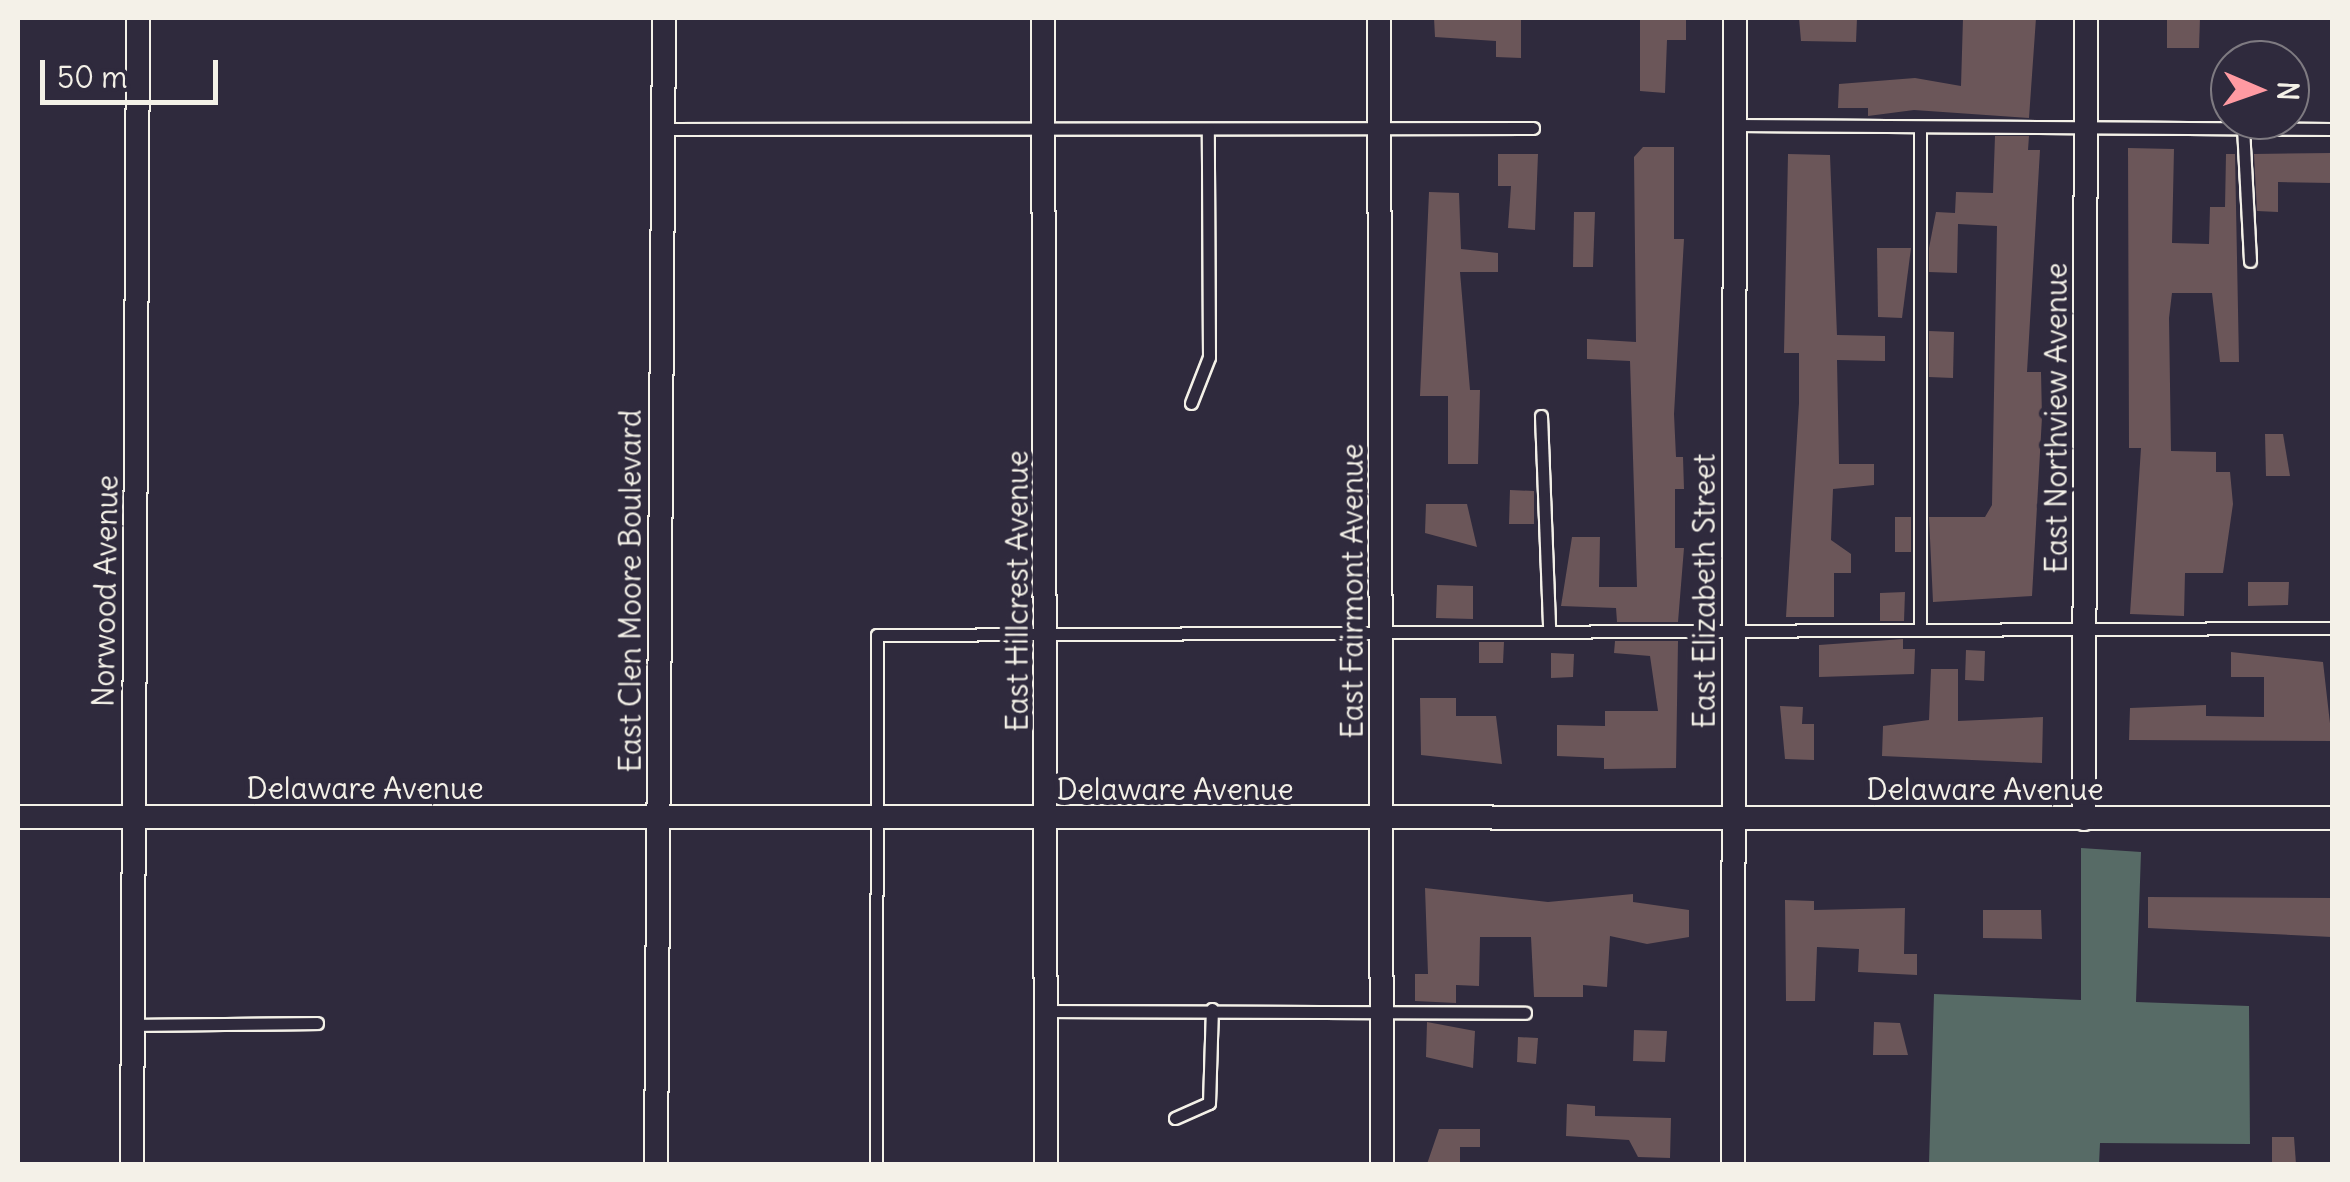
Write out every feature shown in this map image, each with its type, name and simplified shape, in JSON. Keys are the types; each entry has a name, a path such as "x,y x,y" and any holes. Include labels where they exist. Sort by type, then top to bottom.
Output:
{"street":[{"name":"Norwood Avenue","path":"132,1164 138,18"},
{"name":"East Clen Moore Boulevard","path":"656,1164 664,18"},
{"name":"East Hillcrest Avenue","path":"1044,18 1046,1164"},
{"name":"East Fairmont Avenue","path":"1378,18 1382,128 1382,1164"},
{"name":"East Elizabeth Street","path":"1733,1164 1736,18"},
{"name":"East Northview Avenue","path":"2084,819 2086,18"},
{"name":"Delaware Avenue","path":"18,817 878,822 2332,818"}],"lane":[{"path":"1736,125 1920,131 2210,127"},
{"path":"663,129 1533,128"},
{"path":"1190,402 1210,356 1208,129"},
{"path":"1920,131 1920,627"},
{"path":"2244,140 2250,262"},
{"path":"1540,416 1549,628"},
{"path":"876,1164 877,634 1382,628 2332,628"},
{"path":"1046,1010 1383,1007 1525,1013"},
{"path":"1175,1118 1210,1103 1212,1009"},
{"path":"132,1025 316,1024"}],"green space":[{"path":"2081,848 2141,852 2136,1002 2249,1006 2250,1144 2100,1143 2099,1164 1929,1164 1934,994 2081,1000"}],"building":[{"path":"1434,18 1521,18 1521,58 1496,57 1496,41 1435,37"},
{"path":"1640,18 1686,18 1686,40 1667,40 1665,93 1640,91"},
{"path":"1799,18 1857,18 1856,42 1801,41"},
{"path":"1963,18 2036,18 2029,118 1914,110 1868,116 1868,108 1838,108 1839,84 1915,78 1961,86"},
{"path":"2167,18 2200,18 2199,48 2167,48"},
{"path":"1995,136 2029,136 2028,150 2040,150 2027,372 2041,372 2032,596 1933,602 1929,517 1985,517 1992,505 1997,226 1958,224 1957,273 1929,272 1929,248 1936,212 1955,213 1956,192 1993,193"},
{"path":"1643,147 1674,147 1674,239 1684,239 1674,414 1676,457 1683,457 1684,489 1675,489 1675,548 1684,548 1678,622 1617,622 1616,608 1561,606 1572,537 1600,537 1599,587 1637,587 1630,361 1587,359 1587,339 1636,342 1634,157"},
{"path":"2128,148 2174,149 2172,243 2209,244 2210,207 2225,207 2226,154 2235,154 2239,362 2220,362 2212,293 2172,293 2169,318 2171,451 2216,452 2216,472 2230,472 2233,504 2223,573 2185,573 2184,616 2130,614 2141,448 2129,448"},
{"path":"2332,153 2332,183 2278,182 2278,212 2257,211 2254,154"},
{"path":"1498,154 1538,154 1535,230 1508,228 1511,186 1498,186"},
{"path":"1788,154 1830,155 1837,335 1885,336 1885,361 1837,360 1839,464 1874,464 1874,485 1833,489 1831,540 1851,554 1851,573 1834,573 1834,617 1786,617 1799,403 1799,353 1784,353"},
{"path":"1429,192 1459,193 1461,249 1498,253 1498,272 1460,272 1470,390 1480,390 1478,464 1448,464 1448,396 1420,396"},
{"path":"1574,212 1595,212 1593,267 1573,267"},
{"path":"1877,248 1911,248 1902,318 1878,317"},
{"path":"1929,331 1954,332 1953,378 1929,377"},
{"path":"2265,434 2283,434 2290,476 2266,476"},
{"path":"1510,490 1534,491 1534,524 1509,524"},
{"path":"1426,504 1467,504 1477,547 1425,533"},
{"path":"1895,517 1911,517 1911,552 1895,552"},
{"path":"2248,582 2289,582 2288,605 2248,606"},
{"path":"1437,585 1473,586 1473,619 1436,618"},
{"path":"1905,592 1904,621 1880,621 1880,593"},
{"path":"1903,639 1903,649 1915,649 1914,674 1819,677 1819,645"},
{"path":"1615,641 1678,641 1676,768 1604,769 1604,758 1557,756 1557,725 1605,726 1605,711 1658,711 1650,656 1614,653"},
{"path":"1479,642 1504,642 1503,663 1479,663"},
{"path":"1966,650 1985,651 1984,681 1965,680"},
{"path":"2231,652 2323,662 2332,741 2129,740 2130,708 2206,705 2206,716 2264,717 2264,677 2231,677"},
{"path":"1551,653 1574,654 1573,677 1551,678"},
{"path":"1931,669 1958,669 1958,721 2043,717 2042,763 1882,756 1883,726 1929,720"},
{"path":"1420,698 1456,698 1456,716 1496,716 1502,764 1421,755"},
{"path":"1780,706 1803,707 1802,724 1814,724 1814,760 1785,759"},
{"path":"1425,888 1548,902 1633,894 1633,902 1689,910 1689,937 1647,944 1610,936 1607,987 1583,985 1583,997 1534,997 1531,937 1480,937 1479,986 1456,985 1456,1003 1415,1001 1415,974 1428,974"},
{"path":"2148,897 2332,898 2332,937 2148,928"},
{"path":"1785,900 1814,901 1814,910 1905,908 1904,954 1917,954 1917,975 1858,972 1859,949 1817,947 1815,1001 1786,1001"},
{"path":"1983,910 2041,910 2042,939 1983,938"},
{"path":"1427,1022 1475,1031 1473,1068 1426,1057"},
{"path":"1874,1022 1900,1023 1908,1055 1873,1055"},
{"path":"1634,1030 1667,1031 1665,1062 1633,1061"},
{"path":"1518,1037 1538,1038 1536,1064 1517,1062"},
{"path":"1567,1104 1595,1106 1595,1116 1671,1118 1670,1158 1638,1157 1629,1140 1566,1136"},
{"path":"1439,1129 1480,1129 1480,1147 1460,1147 1460,1164 1427,1164"},
{"path":"2272,1137 2294,1137 2296,1164 2272,1164"}]}
